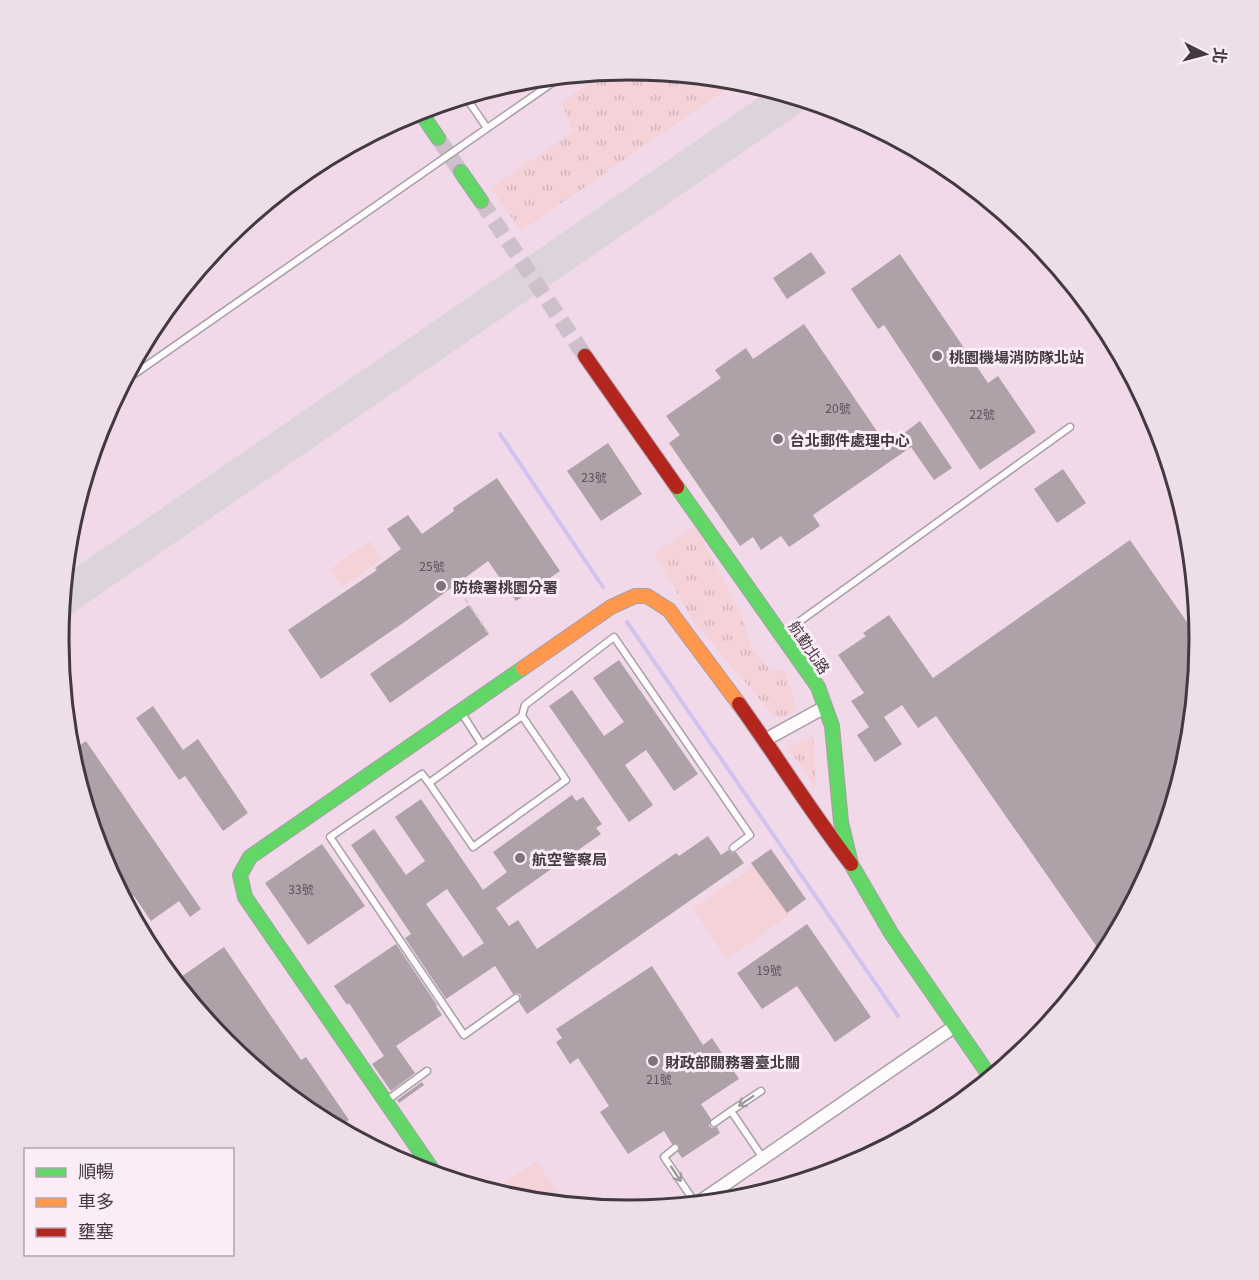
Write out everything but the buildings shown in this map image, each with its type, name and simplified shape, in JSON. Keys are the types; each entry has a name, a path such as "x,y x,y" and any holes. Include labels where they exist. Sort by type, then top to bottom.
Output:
{"street":[{"path":"425,118 438,138"},
{"path":"461,172 481,201"},
{"name":"航勤北路","path":"585,356 818,687 832,726 841,822 851,864 891,933 987,1072"},
{"path":"428,1163 245,897 240,875 250,856 611,607 634,595 654,597 669,610 765,740 824,829 851,864"},
{"path":"765,740 825,707"},
{"path":"708,1195 955,1026"}],"lane":[{"path":"138,372 549,85"},
{"path":"470,103 487,128"},
{"path":"782,634 1070,427"},
{"path":"429,783 522,716 525,705 614,637 750,835 733,848"},
{"path":"460,711 482,746"},
{"path":"516,998 464,1035 330,837 422,774 473,847 566,780 522,716"},
{"path":"386,1101 427,1071"},
{"path":"714,1123 761,1091"},
{"path":"731,1111 763,1158"},
{"path":"675,1148 664,1157 690,1197"}],"path":[{"path":"454,584 489,634"}],"shaded area":[{"path":"593,81 666,81 703,84 775,99 810,109 877,137 941,174 971,195 1026,244 1051,270 1096,329 1115,360 1132,392 1160,460 1171,495 1185,567 1189,603 1189,677 1179,749 1171,785 1160,820 1132,888 1096,951 1074,981 1051,1010 999,1061 971,1085 910,1125 877,1143 810,1171 739,1190 703,1196 630,1200 593,1199 556,1196 484,1181 449,1171 382,1143 318,1106 288,1085 233,1036 208,1010 163,951 144,920 127,888 99,820 88,785 74,713 70,677 70,603 80,531 88,495 99,460 127,392 163,329 185,299 208,270 260,219 288,195 349,155 382,137 449,109 520,90 556,84"}],"green space":[{"path":"592,81 666,81 728,88 521,231 491,188 574,131 561,103"},
{"path":"695,526 742,615 752,650 770,669 784,671 793,693 796,709 789,715 780,718 772,714 694,622 654,554"},
{"path":"370,541 382,559 342,587 330,569"},
{"path":"813,736 816,788 787,746"},
{"path":"754,866 789,915 727,959 693,909"},
{"path":"537,1161 560,1196 520,1190 501,1185"}],"waterway":[{"path":"500,434 603,587"},
{"path":"627,622 898,1016"}],"taxiway":[{"path":"71,592 785,102"}],"tunnel":[{"path":"438,138 461,172"},
{"path":"481,201 585,356"}],"traffic: fast":[{"path":"425,118 438,138"},
{"path":"461,172 481,201"},
{"path":"677,487 818,687 832,726 841,822 851,864 891,933 987,1072"},
{"path":"428,1163 245,897 240,875 250,857 523,668"}],"traffic: slow":[{"path":"523,668 611,607 635,596 647,596 669,610 739,704"}],"traffic: jam":[{"path":"585,356 677,487"},
{"path":"739,704 851,864"}],"place":[{"name":"桃園機場消防隊北站","path":"937,356"},
{"name":"台北郵件處理中心","path":"778,439"},
{"name":"防檢署桃園分署","path":"441,586"},
{"name":"航空警察局","path":"520,858"},
{"name":"財政部關務署臺北關","path":"653,1061"}]}
